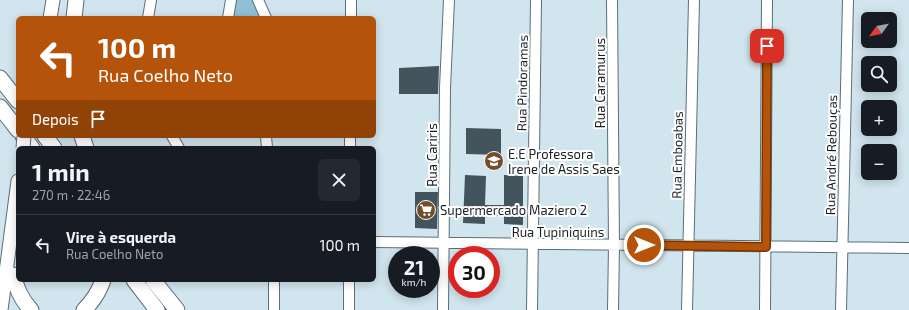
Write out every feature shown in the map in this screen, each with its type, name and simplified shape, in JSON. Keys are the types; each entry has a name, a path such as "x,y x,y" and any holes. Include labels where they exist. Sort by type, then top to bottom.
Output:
{"highway":[{"path":"74,16 76,0"},
{"path":"0,78 16,98"},
{"path":"0,107 16,127"},
{"path":"13,275 23,302 31,310"},
{"path":"84,310 95,298 102,282"},
{"path":"136,282 157,310"},
{"path":"155,282 177,310"}],"main road":[{"path":"43,16 46,0"},
{"path":"50,16 53,0"},
{"path":"1,310 16,196"},
{"path":"8,310 16,255"}],"street":[{"path":"148,16 151,0"},
{"path":"228,16 231,0"},
{"path":"258,0 265,16"},
{"path":"351,0 351,16"},
{"name":"Rua Cariris","path":"443,310 445,88 449,0"},
{"name":"Rua Pindoramas","path":"532,310 536,0"},
{"name":"Rua Caramurus","path":"612,0 614,245 613,310"},
{"name":"Rua Emboabas","path":"687,310 694,0"},
{"path":"765,310 767,0"},
{"name":"Rua André Rebouças","path":"841,310 848,0"},
{"name":"Rua Tupiniquins","path":"376,242 909,248"},
{"path":"274,282 274,310"},
{"path":"349,282 349,310"}],"shaded area":[{"path":"231,0 258,0 265,16 228,16"}],"building":[{"path":"439,66 438,94 399,94 399,68"},
{"path":"466,128 501,129 501,155 466,154"},
{"path":"465,175 486,176 485,205 504,205 504,175 523,176 523,225 504,224 504,216 485,215 485,224 463,223"},
{"name":"Supermercado Maziero 2","path":"415,192 438,192 437,229 415,228"}],"place":[{"name":"E.E Professora Irene de Assis Saes","path":"494,161"},
{"name":"Supermercado Maziero 2","path":"426,210"}],"route":[{"path":"644,245 766,247 767,46"}]}
